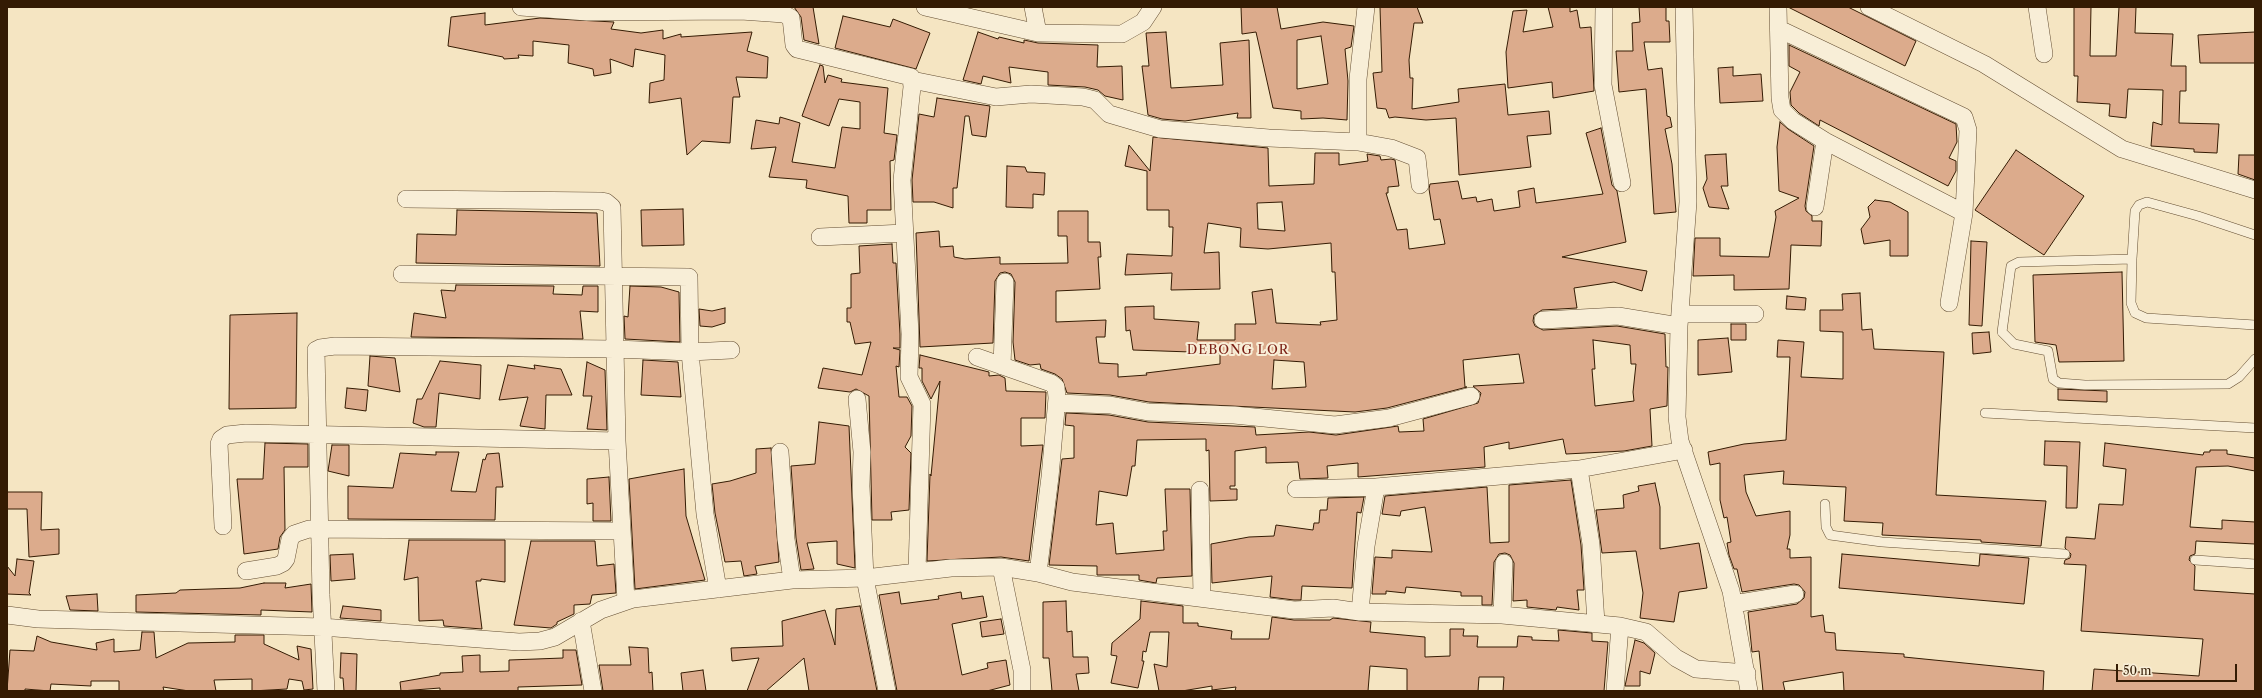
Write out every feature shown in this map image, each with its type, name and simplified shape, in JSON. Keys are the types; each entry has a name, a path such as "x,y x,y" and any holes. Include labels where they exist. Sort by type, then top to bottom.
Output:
{"street":[{"path":"521,7 587,12 741,9 788,15 793,24 794,45 802,52 908,76 912,80 996,97 1031,94 1083,97 1095,100 1109,114 1160,129 1358,142 1391,148 1417,158 1420,185"},
{"path":"925,7 1038,33 1122,34 1143,22 1153,7"},
{"path":"1033,7 1038,33"},
{"path":"1358,142 1358,79 1366,7"},
{"path":"1604,7 1603,85 1622,184"},
{"path":"1684,7 1688,202 1679,320 1677,417 1680,441 1734,604 1749,691"},
{"path":"1778,7 1780,98 1782,110 1793,122 1825,141 1964,213"},
{"path":"1869,7 1984,64 2122,149 2255,190"},
{"path":"2037,7 2044,54"},
{"path":"1779,29 1964,118 1968,130 1964,213 1949,303"},
{"path":"912,80 902,164 904,234 910,334 909,377 922,404 916,571"},
{"path":"1815,207 1825,141"},
{"path":"406,199 606,202 613,211 617,441 626,601"},
{"path":"820,237 904,234"},
{"path":"402,274 614,275 689,277 690,352 705,514 718,589"},
{"path":"1002,366 1005,282"},
{"path":"1543,320 1618,316 1679,320 1755,314"},
{"path":"326,691 322,627 316,350 320,348 615,348 690,352 731,350"},
{"path":"977,357 1051,383 1056,387 1050,477 1038,573"},
{"path":"1056,403 1110,405 1148,412 1234,415 1335,425 1388,418 1471,396"},
{"path":"857,399 862,452 865,578 887,691"},
{"path":"223,526 220,439 234,433 617,441"},
{"path":"1296,489 1376,487 1579,469 1684,450"},
{"path":"780,452 786,539 792,580"},
{"path":"1579,469 1591,544 1596,623"},
{"path":"1360,612 1366,546 1376,487"},
{"path":"1200,490 1202,598"},
{"path":"246,571 277,566 286,558 290,539 294,534 305,530 320,528 622,531"},
{"path":"1502,616 1504,563"},
{"path":"1001,567 1022,670 1022,691"},
{"path":"7,615 38,619 322,627 519,642 540,641 555,637 570,630 581,621 601,610 626,601 792,580 865,578 916,571 1001,567 1038,573 1072,582 1294,610 1333,608 1360,612 1502,616 1620,626 1646,632 1676,658 1696,669 1747,673"},
{"path":"1734,604 1795,594"},
{"path":"581,621 593,691"},
{"path":"1615,691 1620,626"}],"lane":[{"path":"2255,235 2198,216 2147,202 2139,205 2135,211 2131,303 2135,313 2146,318 2255,325"},
{"path":"2132,260 2016,262 2011,266 2002,332 2014,344 2048,351 2053,379 2059,383 2086,385 2228,384 2239,377 2255,359"},
{"path":"1985,413 2255,428"},
{"path":"1825,504 1826,527 1830,535 1882,542 2065,554"},
{"path":"2195,560 2255,564"}],"building":[{"path":"794,7 813,7 819,44 804,40 801,17"},
{"path":"1241,7 1277,7 1281,29 1323,22 1354,26 1351,47 1345,49 1348,81 1347,120 1323,118 1301,119 1301,111 1273,108 1256,32 1242,34","holes":["1321,36 1328,84 1297,89 1297,40"]},
{"path":"1380,7 1417,7 1423,23 1414,23 1409,60 1410,78 1413,78 1412,109 1459,102 1458,89 1505,84 1508,115 1549,111 1551,134 1527,136 1531,167 1459,175 1456,118 1426,120 1395,117 1389,118 1386,109 1377,108 1373,73 1382,72"},
{"path":"1548,7 1570,7 1570,12 1577,10 1580,28 1591,27 1594,91 1553,98 1552,82 1508,88 1506,52 1513,11 1527,10 1523,32 1553,27"},
{"path":"1639,7 1666,7 1666,21 1669,21 1670,42 1644,42 1648,70 1662,68 1667,116 1670,117 1672,127 1665,129 1672,164 1676,212 1654,214 1646,89 1619,92 1616,51 1633,51 1632,23 1640,22"},
{"path":"1788,7 1848,7 1916,41 1905,66"},
{"path":"2074,7 2091,7 2090,56 2116,56 2119,7 2136,7 2135,33 2173,34 2171,66 2186,66 2186,91 2180,91 2179,123 2219,124 2217,153 2194,152 2194,149 2151,146 2153,122 2162,125 2163,90 2128,89 2126,118 2109,116 2110,104 2077,102 2078,76 2074,76"},
{"path":"485,13 485,25 540,18 614,22 611,29 641,33 663,30 663,39 681,34 681,37 752,32 747,51 768,57 767,78 736,77 740,97 733,97 730,143 702,141 687,155 681,98 649,103 650,83 664,80 665,55 635,49 633,67 610,59 611,73 594,76 593,69 568,63 569,45 533,41 533,56 518,55 519,58 504,59 503,57 448,46 451,17"},
{"path":"843,16 890,27 893,19 930,33 916,69 835,48"},
{"path":"978,32 998,39 999,37 1024,43 1024,40 1038,43 1098,45 1097,67 1122,66 1123,100 1105,96 1098,90 1085,87 1048,85 1048,72 1009,67 1011,83 983,76 981,84 963,80"},
{"path":"1166,32 1171,88 1223,85 1220,43 1249,40 1251,118 1237,118 1238,113 1185,121 1162,119 1148,115 1142,66 1149,66 1146,33"},
{"path":"2255,32 2255,63 2200,63 2198,35"},
{"path":"1789,45 1956,124 1957,142 1949,158 1956,161 1956,171 1948,186 1820,120 1819,126 1799,113 1791,105 1790,92 1800,72 1789,66"},
{"path":"820,65 823,66 825,83 828,75 842,79 841,82 888,88 884,133 897,135 894,160 890,161 891,210 867,210 867,223 849,223 848,196 806,188 807,180 769,177 776,147 751,149 756,120 779,124 780,117 800,123 792,162 835,168 842,127 860,129 860,102 839,99 829,126 802,116"},
{"path":"1733,67 1733,76 1761,74 1763,101 1720,103 1718,68"},
{"path":"937,98 990,106 986,137 972,135 969,116 965,116 957,188 953,188 953,208 934,202 913,202 912,180 919,114 934,117"},
{"path":"1780,122 1814,146 1805,206 1806,211 1812,216 1812,221 1822,221 1821,246 1791,245 1789,289 1734,290 1734,275 1693,276 1695,238 1720,238 1720,256 1769,257 1776,217 1775,211 1799,198 1779,191 1777,147"},
{"path":"1601,128 1612,185 1617,191 1626,242 1562,257 1647,271 1642,291 1614,282 1574,288 1577,308 1542,310 1534,315 1533,321 1535,326 1543,330 1617,326 1665,334 1666,367 1668,367 1667,406 1650,409 1652,446 1624,451 1566,454 1563,439 1509,449 1509,442 1484,447 1485,467 1358,477 1358,463 1327,466 1328,478 1300,479 1298,462 1266,463 1266,447 1235,451 1235,486 1230,486 1230,489 1237,489 1237,500 1210,501 1209,450 1206,451 1206,439 1137,440 1135,466 1132,466 1127,496 1099,491 1096,525 1113,523 1116,554 1164,550 1163,531 1167,531 1165,489 1190,489 1192,576 1157,578 1156,583 1139,580 1139,575 1097,575 1097,566 1049,565 1062,459 1074,458 1074,426 1065,425 1066,413 1109,415 1148,422 1255,427 1256,435 1309,432 1336,435 1398,426 1399,432 1424,431 1423,419 1478,403 1481,393 1473,386 1524,383 1519,354 1463,360 1465,387 1467,387 1387,408 1355,412 1149,402 1110,395 1067,393 1062,379 1055,374 1041,369 1040,364 1030,365 1015,360 1013,342 1015,282 1011,274 1005,272 1000,273 995,281 993,343 920,347 916,233 939,231 940,247 953,246 954,257 965,259 1000,257 1000,264 1068,263 1067,236 1058,236 1058,211 1088,211 1088,242 1100,242 1101,257 1098,257 1100,289 1056,291 1056,322 1106,320 1105,337 1096,337 1099,363 1118,364 1118,377 1147,375 1146,373 1220,364 1220,353 1133,350 1130,330 1126,331 1125,307 1154,306 1154,319 1199,322 1197,340 1235,340 1235,324 1256,324 1252,292 1272,289 1276,323 1321,325 1320,322 1337,320 1335,272 1332,272 1331,243 1268,249 1240,247 1241,228 1208,223 1204,253 1219,252 1220,289 1171,290 1172,273 1125,275 1127,254 1172,256 1173,227 1169,227 1169,210 1147,210 1147,171 1125,166 1129,145 1150,171 1153,137 1268,148 1269,186 1314,184 1315,153 1339,153 1339,165 1368,161 1367,154 1380,156 1381,160 1395,160 1399,186 1388,187 1388,193 1386,193 1397,230 1407,229 1409,249 1445,244 1440,219 1434,220 1429,189 1430,184 1458,181 1462,199 1476,197 1477,202 1492,199 1494,211 1520,207 1518,191 1534,188 1536,203 1603,194 1586,133","holes":["1282,202 1285,231 1258,229 1257,203","1593,340 1630,345 1631,364 1636,364 1633,392 1634,401 1595,406 1592,369 1595,369","1274,360 1304,362 1306,387 1272,389"]},
{"path":"2016,150 2084,196 2044,255 1975,210"},
{"path":"1726,154 1728,186 1721,186 1729,209 1709,207 1703,188 1707,179 1705,155"},
{"path":"2239,155 2255,155 2255,180 2238,174"},
{"path":"1007,166 1025,167 1027,172 1045,173 1044,195 1033,194 1033,208 1006,207"},
{"path":"1875,200 1890,202 1908,212 1908,256 1890,256 1890,240 1864,244 1861,229 1870,217 1868,207"},
{"path":"683,209 684,245 642,246 641,210"},
{"path":"457,210 597,213 600,266 416,263 417,234 456,235"},
{"path":"1971,241 1987,242 1982,326 1969,325"},
{"path":"892,244 893,263 896,263 900,334 900,348 893,348 900,350 899,367 896,366 899,397 907,397 912,406 911,436 905,447 911,453 909,510 891,512 892,520 872,520 869,396 856,389 850,392 818,388 823,368 862,375 871,342 855,344 850,322 847,322 847,308 851,308 851,274 860,273 859,246"},
{"path":"2122,272 2124,361 2059,362 2056,345 2035,342 2033,275"},
{"path":"456,285 554,286 553,294 582,295 583,286 598,286 598,312 580,311 583,339 411,337 414,313 446,318 441,290 455,291"},
{"path":"630,286 661,287 679,292 680,342 625,339 624,316 628,317"},
{"path":"1860,293 1862,330 1872,329 1874,349 1944,352 1936,495 2046,501 2041,546 1981,542 1981,540 1882,535 1883,523 1844,521 1846,487 1783,484 1784,471 1744,475 1746,492 1756,516 1790,511 1790,535 1787,549 1790,549 1790,558 1811,557 1811,617 1823,615 1825,632 1835,633 1836,650 1904,654 1904,657 2044,671 2043,691 1844,691 1843,672 1783,682 1785,691 1763,691 1759,651 1752,652 1748,612 1797,604 1804,598 1805,592 1799,585 1794,584 1742,592 1737,569 1734,569 1729,555 1727,543 1731,542 1727,517 1724,518 1720,500 1720,463 1710,465 1708,452 1744,444 1786,440 1790,357 1777,357 1778,340 1804,342 1801,377 1843,379 1843,332 1820,331 1820,310 1843,310 1842,294"},
{"path":"1787,296 1806,298 1805,310 1786,309"},
{"path":"725,308 725,323 712,327 700,326 699,309 712,311"},
{"path":"297,313 296,408 229,409 230,315"},
{"path":"1731,324 1746,324 1746,340 1731,340"},
{"path":"1989,332 1991,352 1973,354 1972,333"},
{"path":"1728,338 1732,372 1698,375 1698,340"},
{"path":"920,355 989,372 989,376 999,375 1005,378 1006,391 1046,392 1045,418 1021,418 1021,446 1043,445 1029,561 1001,557 927,561 930,474 931,476 940,381 931,399 922,381 922,368 919,368"},
{"path":"370,356 395,358 400,392 368,386"},
{"path":"643,360 678,362 681,397 641,395"},
{"path":"440,361 481,365 480,399 439,393 436,427 424,427 413,423 417,399 422,399"},
{"path":"587,362 605,370 607,430 587,429 592,396 583,396"},
{"path":"508,365 535,369 534,365 561,369 572,395 546,395 545,429 520,426 528,397 499,400"},
{"path":"347,388 368,390 366,411 345,408"},
{"path":"2058,389 2107,391 2107,402 2058,400"},
{"path":"819,422 849,426 855,568 837,564 837,541 807,543 814,569 801,570 796,538 791,466 815,464"},
{"path":"2045,441 2080,442 2077,508 2066,508 2067,466 2044,465"},
{"path":"265,443 308,444 308,467 284,467 285,530 280,537 278,549 244,554 237,479 263,479"},
{"path":"2105,443 2203,455 2204,452 2210,452 2210,450 2227,450 2227,454 2255,458 2255,471 2228,466 2196,467 2190,527 2222,529 2222,520 2255,522 2255,544 2196,541 2195,554 2190,556 2189,560 2195,566 2194,590 2255,594 2255,691 2092,691 2094,669 2199,676 2203,639 2081,631 2086,565 2064,564 2065,560 2070,558 2071,554 2065,548 2066,537 2095,539 2099,504 2123,505 2126,469 2103,466"},
{"path":"332,445 349,445 349,476 328,471"},
{"path":"771,448 779,562 755,566 757,574 744,576 741,561 725,562 715,513 712,484 730,481 756,473 756,449"},
{"path":"436,452 459,452 451,491 476,492 483,459 485,460 487,454 499,453 503,487 496,487 495,520 348,519 348,486 393,488 400,453 436,455"},
{"path":"684,469 686,516 705,580 635,589 629,479"},
{"path":"609,477 611,521 593,521 593,503 587,504 587,479"},
{"path":"1571,480 1581,545 1584,590 1577,590 1579,610 1557,607 1556,610 1527,607 1527,600 1513,601 1514,563 1510,555 1505,553 1499,554 1494,562 1492,605 1482,605 1482,596 1461,596 1461,592 1406,587 1405,593 1386,591 1386,594 1372,594 1375,557 1392,558 1392,550 1432,552 1425,507 1401,511 1400,516 1382,514 1385,496 1487,487 1490,543 1509,542 1509,485"},
{"path":"1655,483 1660,507 1660,549 1699,543 1707,588 1679,592 1674,622 1640,618 1643,593 1636,551 1602,553 1596,510 1624,508 1623,495 1639,491 1638,486"},
{"path":"7,492 42,492 41,530 59,529 59,554 29,557 27,509 7,509"},
{"path":"1364,497 1361,513 1357,512 1352,588 1302,586 1301,600 1294,600 1270,597 1272,576 1212,583 1211,544 1249,537 1274,536 1276,525 1313,530 1314,523 1319,523 1320,510 1327,510 1328,498"},
{"path":"409,540 505,540 505,582 481,579 481,581 476,581 482,629 444,626 443,620 419,621 418,577 404,580"},
{"path":"531,541 595,541 597,566 614,564 616,593 592,595 590,604 574,605 574,614 557,622 557,624 551,628 514,625"},
{"path":"353,554 355,579 331,581 330,555"},
{"path":"1842,554 1979,566 1980,554 2029,558 2024,604 1839,588"},
{"path":"17,559 34,561 29,593 31,595 7,594 7,566 15,576"},
{"path":"264,583 286,583 285,588 311,584 312,612 261,610 261,615 136,612 136,595 176,593 180,590 240,588"},
{"path":"899,592 901,604 939,599 938,596 961,592 962,599 983,596 987,617 952,624 962,675 988,668 987,663 1006,660 1010,685 987,691 897,691 879,595"},
{"path":"97,594 98,611 70,610 66,596"},
{"path":"1066,601 1067,632 1072,631 1073,657 1088,657 1089,673 1076,674 1079,691 1052,691 1049,658 1043,658 1043,602"},
{"path":"1141,601 1183,606 1183,623 1198,623 1198,626 1232,631 1231,639 1269,639 1272,617 1294,620 1330,620 1333,618 1371,622 1370,632 1425,637 1425,657 1450,656 1450,629 1464,629 1463,636 1478,636 1477,647 1517,647 1518,636 1532,637 1532,640 1559,641 1558,630 1592,633 1592,641 1608,642 1604,691 1503,691 1504,677 1479,677 1478,691 1407,691 1407,669 1370,666 1368,691 1235,691 1236,687 1212,690 1212,686 1182,691 1159,691 1154,664 1167,667 1169,632 1150,632 1146,652 1143,651 1142,661 1144,661 1138,688 1111,683 1117,656 1111,655 1112,643 1140,619"},
{"path":"343,606 381,610 381,621 340,618"},
{"path":"860,606 877,691 809,691 804,658 766,691 747,691 759,658 732,661 731,648 783,646 782,621 825,610 835,645 836,609"},
{"path":"1001,619 1004,634 982,637 980,622"},
{"path":"142,632 154,632 156,658 188,643 235,642 235,635 264,635 264,644 299,660 297,646 311,649 313,689 304,690 302,681 289,679 287,689 252,691 252,679 214,680 216,691 189,691 163,687 164,691 119,691 119,681 91,681 91,686 51,684 50,691 25,689 25,691 7,691 10,650 34,651 37,636 51,642 97,650 96,643 114,639 114,652 140,650"},
{"path":"1635,640 1644,643 1655,653 1650,674 1640,671 1640,686 1625,686"},
{"path":"629,647 648,648 649,673 652,672 653,691 603,691 599,665 631,665"},
{"path":"563,650 576,650 582,685 518,687 518,691 440,691 440,688 401,691 400,682 440,675 440,673 463,672 462,656 480,655 480,672 509,671 509,660 563,658"},
{"path":"341,653 357,654 356,691 344,691 343,678 340,678"},
{"path":"703,670 706,691 683,691 681,673"}],"district":[{"name":"DEBONG LOR","path":"1238,350"}]}
